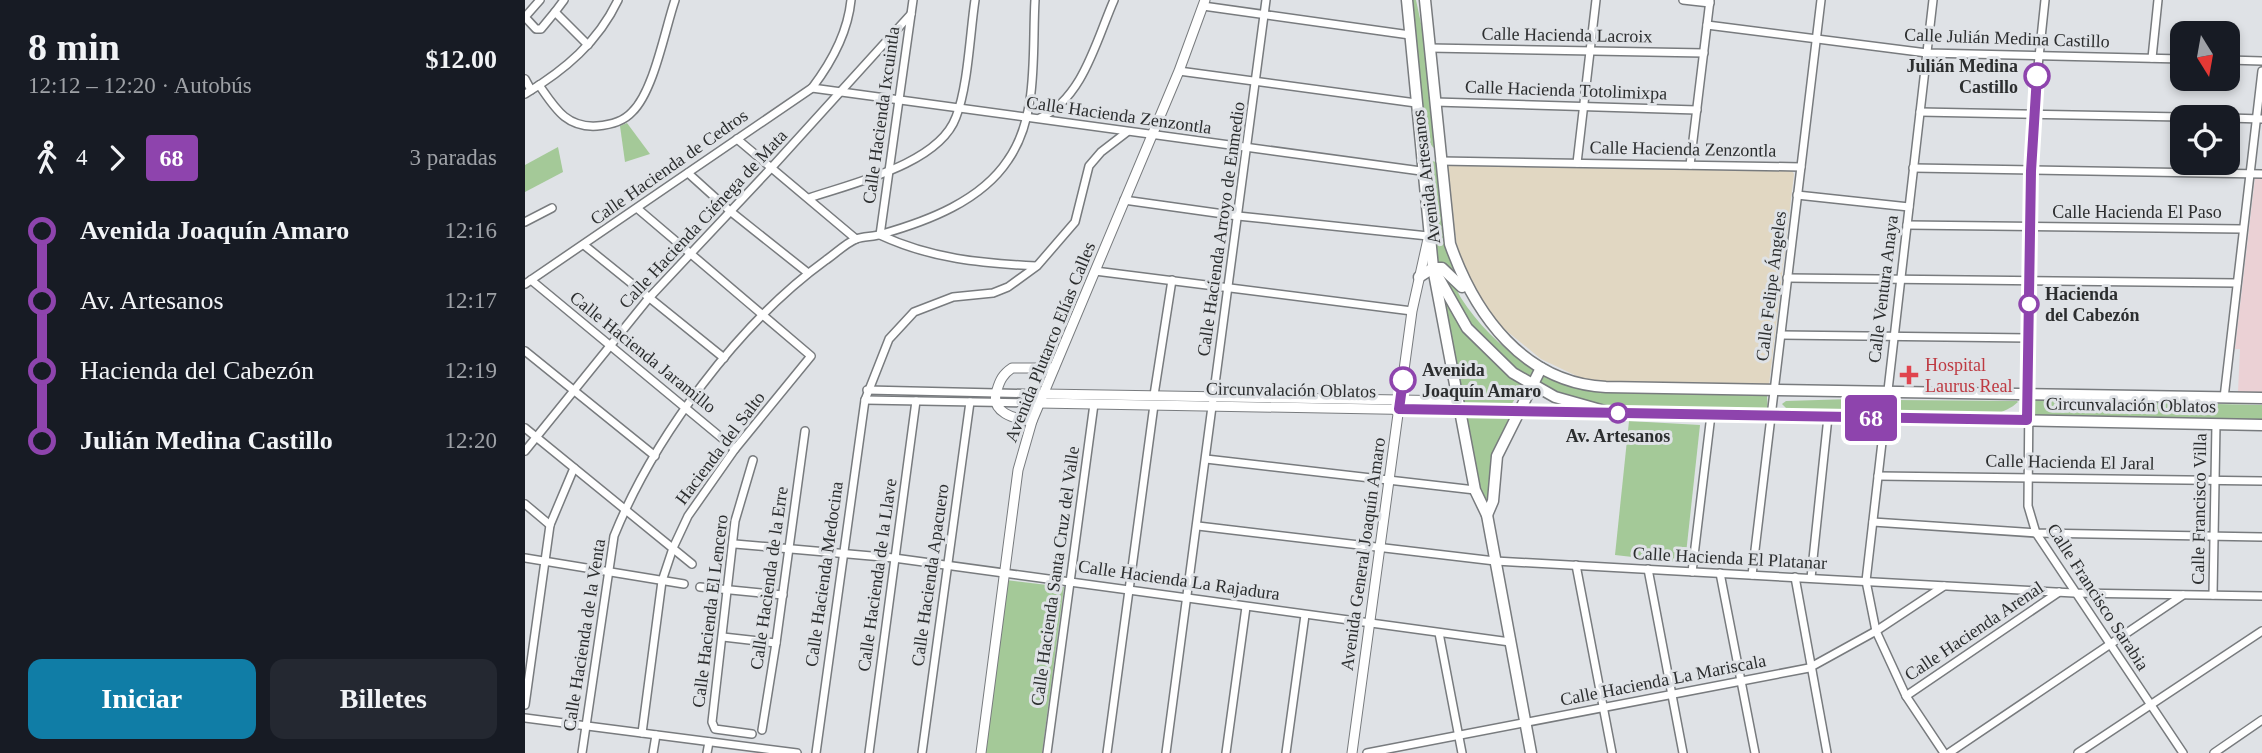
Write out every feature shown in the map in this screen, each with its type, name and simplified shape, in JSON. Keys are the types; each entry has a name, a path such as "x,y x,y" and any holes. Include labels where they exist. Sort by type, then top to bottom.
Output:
{"main road":[{"name":"Avenida Artesanos","path":"1407,0 1421,171 1433,268 1475,489 1487,515 1531,753"},
{"path":"1418,0 1420,21 1429,43"},
{"name":"Avenida Artesanos","path":"1425,0 1450,244 1474,300 1492,328 1541,368 1497,456 1493,501 1487,515"},
{"path":"1419,144 1440,161"},
{"path":"1419,277 1433,268 1445,269 1474,300"},
{"path":"1433,268 1477,340 1532,386 1555,397 1608,412"},
{"name":"Circunvalación Oblatos","path":"1541,368 1589,386 2262,398"},
{"name":"Circunvalación Oblatos","path":"1608,412 2262,425"}],"street":[{"path":"540,0 525,17 536,29 541,29 564,0"},
{"path":"525,79 528,92 565,68 603,28 618,0"},
{"path":"539,85 560,114 573,124 604,125 630,115 645,92 675,0"},
{"name":"Calle Hacienda de Cedros","path":"528,282 812,88 826,70 846,24 851,0"},
{"name":"Calle Hacienda Ixcuintla","path":"880,235 913,0"},
{"path":"809,198 889,170 937,145 953,124 958,109 975,0"},
{"name":"Calle Hacienda de la Venta","path":"582,753 614,536 625,509 655,456 686,408 724,358 808,273 856,239 880,235 950,208 983,187 1010,158 1027,117 1035,0"},
{"path":"1040,118 1055,111 1076,87 1114,0"},
{"name":"Calle Hacienda Arroyo de Enmedio","path":"1166,753 1266,0"},
{"path":"1577,163 1596,0"},
{"path":"1683,0 1710,2 1691,165"},
{"name":"Calle Felipe Ángeles","path":"1752,575 1821,0"},
{"name":"Calle Ventura Anaya","path":"1933,0 1866,581 1876,631 1906,696 1947,753"},
{"name":"Calle Francisco Sarabia","path":"2045,0 2033,114 2031,171 2028,506 2036,533 2183,753"},
{"path":"2152,58 2158,0"},
{"path":"1204,3 1265,15 1410,35"},
{"name":"Avenida Plutarco Elías Calles","path":"981,753 1019,470 1032,421 1179,71 1204,3"},
{"path":"555,12 588,45"},
{"name":"Calle Hacienda Ciénega de Mata","path":"525,451 648,299 842,92 911,14"},
{"name":"Calle Julián Medina Castillo","path":"1707,25 1927,53 2170,59"},
{"name":"Calle Hacienda Lacroix","path":"1429,43 1590,51 1704,53"},
{"path":"2240,60 2262,61"},
{"path":"826,70 830,88"},
{"path":"1179,71 1416,103"},
{"path":"2224,398 2242,229 2259,119 2262,71"},
{"name":"Calle Hacienda Zenzontla","path":"812,88 830,88 958,109 1421,171"},
{"name":"Calle Hacienda Totolimixpa","path":"1435,102 1697,110"},
{"path":"1920,112 2170,117"},
{"path":"2240,118 2259,119"},
{"name":"Calle Hacienda Medocina","path":"816,753 865,400 893,332 914,312 953,298 993,293 1008,287 1037,266 1075,222 1089,166 1101,152 1127,132"},
{"path":"737,139 773,166 856,239"},
{"name":"Calle Hacienda Zenzontla","path":"1440,161 1801,167"},
{"path":"1913,168 2262,174"},
{"path":"688,173 730,211 808,273"},
{"path":"1797,195 1909,207"},
{"path":"1124,200 1238,216 1428,236"},
{"path":"525,222 552,208"},
{"path":"638,209 688,254 765,315"},
{"name":"Calle Hacienda El Paso","path":"1907,225 2242,229"},
{"path":"880,235 900,244 963,262 1037,266"},
{"name":"Avenida General Joaquín Amaro","path":"1352,753 1412,311 1428,236"},
{"path":"584,245 724,358"},
{"path":"1095,271 1412,311"},
{"path":"1787,278 2237,284"},
{"path":"1107,753 1172,280"},
{"name":"Calle Hacienda Jaramillo","path":"528,282 736,449"},
{"name":"Hacienda del Salto","path":"642,733 662,581 673,548 688,516 736,449 811,356 765,315"},
{"path":"1781,335 2029,338"},
{"path":"525,351 655,456"},
{"path":"1032,421 1010,417 996,397 1005,373 1012,368 1025,366 1054,368"},
{"name":"Circunvalación Oblatos","path":"867,390 996,397 1154,400 1213,406 1399,409 1459,406"},
{"name":"Circunvalación Oblatos","path":"1042,398 1094,404 1214,395 1400,398 1518,411 1608,412"},
{"name":"Circunvalación Oblatos","path":"865,400 970,402 996,397"},
{"name":"Calle Hacienda de la Llave","path":"869,753 916,401"},
{"name":"Calle Hacienda Apacuero","path":"922,753 970,402"},
{"name":"Calle Hacienda Santa Cruz del Valle","path":"1047,753 1094,404"},
{"path":"1692,572 1711,415"},
{"path":"1811,578 1828,417"},
{"name":"Calle Francisco Villa","path":"2213,595 2216,424"},
{"path":"525,428 692,564"},
{"name":"Calle Hacienda de la Erre","path":"761,730 776,643 805,431"},
{"path":"1206,459 1475,489"},
{"name":"Calle Hacienda El Lencero","path":"752,734 712,726 735,544 735,521 753,460"},
{"path":"525,705 550,525 574,468"},
{"name":"Calle Hacienda El Jaral","path":"1878,475 2262,481"},
{"path":"525,504 550,525"},
{"path":"1873,522 2036,533 2262,537"},
{"name":"Calle Hacienda El Platanar","path":"1198,526 1379,550 1495,561 2074,593 2262,596"},
{"name":"Calle Hacienda La Rajadura","path":"735,544 894,558 1070,580 1129,591 1510,642"},
{"path":"525,558 684,584"},
{"path":"1576,565 1612,753"},
{"path":"1648,569 1683,753"},
{"path":"1720,573 1755,753"},
{"path":"1795,577 1827,753"},
{"name":"Calle Hacienda La Mariscala","path":"1367,753 1811,667 1876,631 1945,586"},
{"path":"700,587 783,594"},
{"name":"Calle Hacienda Arenal","path":"1906,696 2059,592"},
{"path":"1947,753 2183,595"},
{"path":"1226,753 1246,607"},
{"path":"1286,753 1305,615"},
{"path":"2078,753 2262,631"},
{"path":"1439,633 1462,753"},
{"path":"723,637 776,643"},
{"path":"525,718 709,741 761,751 797,753"},
{"path":"2214,753 2262,720"},
{"path":"653,753 656,735"},
{"path":"707,753 709,741"}],"shaded area":[{"path":"1446,163 1791,169 1794,174 1769,385 1601,383 1583,379 1541,359 1492,319 1475,295 1457,248"},
{"path":"2255,178 2262,178 2262,393 2238,392 2240,349 2235,349"}],"green space":[{"path":"1410,0 1416,0 1429,61 1434,148 1424,123"},
{"path":"627,123 650,154 625,162 620,126"},
{"path":"558,147 563,172 525,192 525,165"},
{"path":"1428,160 1436,162 1455,272 1436,263"},
{"path":"1443,272 1485,329 1515,356 1537,370 1531,381 1465,321"},
{"path":"1440,294 1498,366 1523,385 1510,407 1464,406"},
{"path":"1542,374 1585,390 1767,396 1768,412 1604,408 1580,404 1538,385"},
{"path":"1884,398 1882,411 1787,409 1782,404 1786,401"},
{"path":"1894,400 2018,402 1992,415 1960,418 1897,412"},
{"path":"2033,400 2262,405 2262,422 2034,416"},
{"path":"1465,416 1510,416 1491,457 1488,508 1479,485"},
{"path":"1629,421 1700,425 1685,563 1615,555"},
{"path":"1006,580 1064,587 1042,753 986,753"}],"bus line":[{"name":"68","path":"1403,380 1399,409 2027,420 2031,171 2037,76"}],"place":[{"name":"Julián Medina Castillo","path":"2037,76"},
{"name":"Hacienda del Cabezón","path":"2029,304"},
{"name":"Hospital Laurus Real","path":"1909,375"},
{"name":"Avenida Joaquín Amaro","path":"1403,380"},
{"name":"Av. Artesanos","path":"1618,413"}]}
